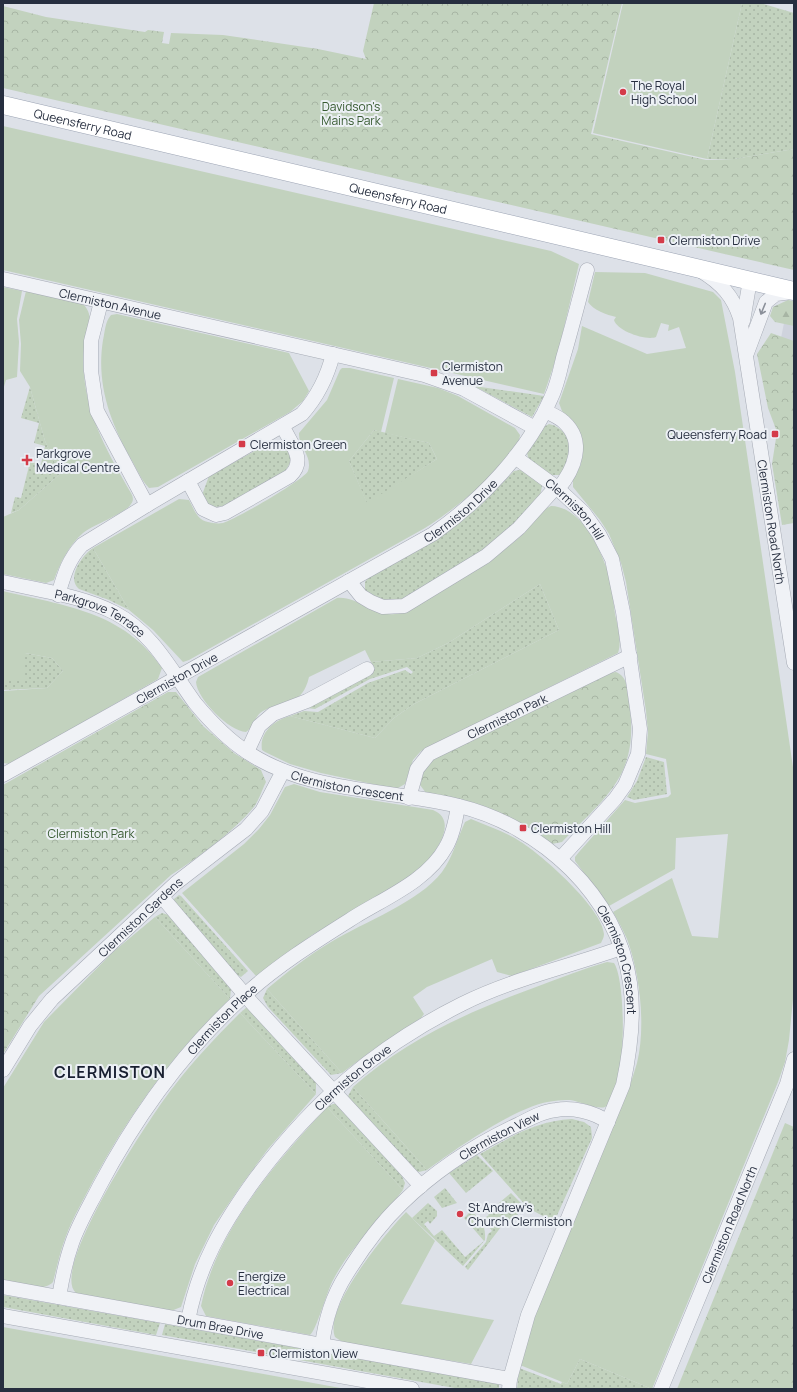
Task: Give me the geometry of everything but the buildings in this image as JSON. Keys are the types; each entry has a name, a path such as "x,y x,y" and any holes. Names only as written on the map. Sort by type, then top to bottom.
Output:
{"main road":[{"name":"Queensferry Road","path":"3,106 794,291"}],"street":[{"name":"Clermiston Road North","path":"692,267 711,277 727,292 737,307 742,328 794,663"},
{"name":"Clermiston Drive","path":"3,775 177,676 433,534 460,516 497,480 515,457 545,411 555,386 587,270"},
{"name":"Clermiston Avenue","path":"3,279 404,370 444,381 464,389 535,428"},
{"name":"Clermiston Road North","path":"742,328 750,280"},
{"name":"Clermiston Road North","path":"746,357 748,345 766,302 776,294 794,291"},
{"path":"101,302 92,342 91,371 97,411 147,505"},
{"path":"58,594 66,565 73,554 82,545 147,505 283,427 302,414 316,398 327,377 333,354"},
{"path":"349,581 361,596 371,602 383,607 404,606 469,567 492,551 519,528 565,480 574,463 576,454 575,440 570,428 563,421 545,411"},
{"path":"188,481 203,508 216,515 225,513 290,476 297,470 299,463 298,457 283,427"},
{"name":"Clermiston Hill","path":"515,457 557,488 584,513 599,534 612,559 618,582 640,729 638,754 635,764 618,796 560,859"},
{"name":"Parkgrove Terrace","path":"3,582 58,594 104,608 128,621 150,640 177,676"},
{"name":"Clermiston Park","path":"409,798 417,769 429,754 630,656"},
{"path":"247,752 259,726 274,714 307,701 367,669"},
{"name":"Clermiston Crescent","path":"177,676 195,702 216,728 247,752 283,771 327,783 458,806 486,814 520,829 560,859 576,874 604,913 621,948 630,982 631,1023 629,1053 623,1085 528,1315 509,1384"},
{"name":"Clermiston Gardens","path":"3,1070 30,1026 52,999 197,866 246,829 262,811 283,771"},
{"name":"Clermiston Place","path":"58,1297 72,1243 113,1160 141,1116 199,1042 246,994 312,944 424,874 447,846 458,806"},
{"path":"162,897 246,994 421,1186"},
{"name":"Clermiston Grove","path":"188,1321 193,1297 205,1262 238,1202 296,1128 334,1090 372,1059 462,1004 540,974 621,948"},
{"name":"Clermiston Road North","path":"661,1389 787,1084 794,1059"},
{"name":"Clermiston View","path":"322,1346 330,1306 346,1275 379,1228 402,1203 421,1186 466,1152 537,1115 556,1110 580,1110 600,1116 608,1122"},
{"name":"Drum Brae Drive","path":"3,1287 322,1346 509,1384"},
{"path":"3,1316 412,1389"}],"shaded area":[{"path":"787,308 794,309 794,355 779,348"}],"green space":[{"name":"Davidson's Mains Park","path":"374,3 622,3 591,134 706,160 734,159 794,149 794,270 3,88 3,6 46,17 145,32 148,30 164,32 162,43 169,44 171,33 223,35 318,49 366,59 363,51"},
{"path":"623,3 742,3 707,159 593,133"},
{"path":"742,3 760,3 794,13 794,149 734,159 707,159"},
{"path":"3,126 551,251 579,264 558,353 544,394 3,270"},
{"path":"595,272 645,273 713,292 721,300 735,372 794,774 794,989 789,1040 785,1062 652,1389 580,1359 567,1384 520,1365 532,1321 621,1109 631,1083 640,1049 641,1017 635,968 627,939 613,912 672,878 692,936 718,938 728,834 676,838 675,869 609,906 575,861 575,857 579,852 625,800 635,803 668,797 671,794 666,759 646,754 648,732 646,711 626,582 621,563 609,534 600,520 573,487 573,480 581,464 582,443 578,430 562,411 559,403 578,349 582,326 647,354 686,348 679,327 668,331 669,325 661,323 656,337 646,338 632,334 620,328 614,320 616,317 597,310 590,305 588,302"},
{"path":"3,287 22,291 17,319 19,342 17,377 6,380 3,390"},
{"path":"26,291 83,304 87,310 90,322 84,347 83,365 86,391 95,422 101,436 133,498 133,501 128,508 83,533 73,543 59,567 54,580 46,583 3,574 3,517 19,510 60,474 45,441 30,387 20,371 21,344 19,320"},
{"path":"788,300 794,301 794,326 775,322 770,316 773,307"},
{"path":"117,314 289,353 309,391 303,401 290,412 158,487 149,488 139,474 123,445 111,417 103,387 101,356 103,340 111,315"},
{"path":"771,333 794,341 794,523 782,525 772,464 777,432 768,408 757,354"},
{"path":"342,368 350,368 394,378 381,432 374,430 349,461 367,503 437,459 429,443 385,433 398,379 438,388 458,396 515,428 520,435 516,446 508,459 495,472 465,499 436,521 183,662 153,630 129,610 93,548 179,499 189,500 198,517 204,521 223,523 254,508 304,476 308,471 309,461 299,438 299,433 327,400"},
{"path":"474,386 544,396 532,417"},
{"path":"30,387 45,441 60,474 19,510 11,513 15,497 21,498 30,462 41,464 45,446 34,443 39,423 21,418"},
{"path":"549,424 557,427 563,432 569,445 568,461 559,475 549,475 529,461 527,453 542,428"},
{"path":"374,430 429,443 437,459 367,504 349,461"},
{"path":"269,443 288,447 292,459 285,472 225,506 209,506 202,495 209,476"},
{"path":"514,471 526,471 540,482 542,486 540,496 512,526 482,551 404,599 383,599 374,596 365,590 365,582 369,577 442,535 480,506"},
{"path":"551,506 562,508 580,520 599,549 609,574 619,634 620,644 618,653 421,751 413,760 405,784 398,788 391,788 321,773 290,764 262,750 263,738 269,728 279,720 290,716 375,738 394,718 414,704 559,630 540,584 448,643 417,658 371,662 365,650 309,677 306,687 297,698 271,707 260,713 249,730 246,732 231,726 223,720 202,697 196,682 198,677 337,598 352,600 373,610 387,614 401,613 417,606 471,573 501,552 521,536 538,515"},
{"path":"93,548 129,610 109,600 79,589 75,584 75,573 80,561"},
{"path":"540,584 559,630 414,704 394,718 375,738 290,716 304,711 318,712 368,683 405,670 411,674 413,672 407,667 370,679 315,709 307,708 375,669 371,662 417,658 448,643"},
{"path":"3,591 70,607 111,623 129,634 147,649 162,668 158,679 10,764 3,763 3,691 47,688 63,671 52,658 25,653 25,679 3,679"},
{"path":"25,653 52,658 63,671 47,688 3,690 3,679 25,678"},
{"path":"616,672 625,680 629,701 631,726 630,747 625,765 607,796 562,842 552,844 507,816 484,807 426,793 420,785 425,767 431,760 610,673"},
{"name":"Clermiston Park","path":"168,692 176,692 203,726 234,753 261,770 266,782 259,798 254,807 245,817 225,835 171,875 39,996 3,1054 3,785"},
{"path":"646,757 664,762 667,794 634,800 627,797 637,781"},
{"path":"294,784 320,792 433,810 441,816 445,823 444,832 435,851 417,873 312,935 256,976 182,893 244,844 270,815 285,787"},
{"path":"471,819 515,838 543,858 556,870 583,897 594,911 601,923 604,934 601,943 512,976 497,972 492,959 427,987 413,997 424,1014 421,1018 374,1049 342,1073 267,989 282,976 322,947 390,911 420,893 432,883 442,872 449,860 465,822"},
{"path":"179,895 248,971 241,977 235,974 174,904 174,899"},
{"path":"162,913 172,916 231,988 230,999 155,917"},
{"path":"155,917 230,999 190,1040 137,1108 107,1156 72,1222 62,1247 53,1282 42,1287 29,1287 3,1281 3,1088 44,1022 113,952"},
{"path":"607,962 614,963 618,974 623,1014 623,1038 618,1083 612,1099 605,1107 602,1108 570,1100 540,1104 506,1118 471,1139 427,1170 353,1087 395,1054 440,1028 511,996"},
{"path":"267,989 342,1073 331,1075 268,1007 263,998"},
{"path":"247,1007 316,1081 316,1094 240,1013"},
{"path":"240,1013 316,1094 268,1149 214,1225 195,1264 181,1307 171,1311 76,1293 71,1278 77,1254 90,1223 108,1189 147,1124 175,1085 206,1048"},
{"path":"353,1087 427,1170 419,1172 415,1170 350,1099 348,1096"},
{"path":"333,1104 338,1104 401,1174 405,1183 403,1190 327,1107"},
{"path":"327,1107 403,1190 356,1245 339,1269 310,1335 206,1316 201,1306 209,1278 220,1251 234,1225 250,1199 269,1174"},
{"path":"572,1119 584,1122 591,1127 592,1138 554,1222 528,1208 480,1154 535,1126 559,1120"},
{"path":"785,1123 794,1127 794,1389 677,1389"},
{"path":"477,1155 493,1171 466,1193 449,1173"},
{"path":"445,1188 457,1203 442,1208 434,1197"},
{"path":"511,1193 526,1208 501,1227 468,1270 465,1267 486,1242 488,1234 492,1231 483,1219 489,1215 487,1213"},
{"path":"428,1203 437,1211 437,1216 430,1224 428,1221 424,1224 434,1236 442,1230 465,1257 484,1241 464,1218 470,1212 478,1216 480,1219 485,1231 485,1240 463,1266 412,1218"},
{"path":"406,1212 435,1241 401,1304 494,1320 471,1364 344,1343 335,1337 334,1324 338,1308 347,1290 372,1253"},
{"path":"3,1295 160,1323 156,1335 3,1307"},
{"path":"165,1324 499,1384 499,1389 460,1389 162,1335"},
{"path":"3,1327 346,1389 3,1389"},
{"path":"580,1359 652,1389 517,1389 519,1368 561,1384 562,1382 567,1384"}],"place":[{"name":"The Royal High School","path":"623,92"},
{"name":"Clermiston Drive","path":"661,240"},
{"name":"Clermiston Avenue","path":"434,373"},
{"name":"Queensferry Road","path":"775,434"},
{"name":"Clermiston Green","path":"242,444"},
{"name":"Parkgrove Medical Centre","path":"27,460"},
{"name":"Clermiston Hill","path":"523,828"},
{"name":"St Andrew’s Church Clermiston","path":"460,1214"},
{"name":"Energize Electrical","path":"230,1283"},
{"name":"Clermiston View","path":"261,1353"}],"district":[{"name":"CLERMISTON","path":"110,1072"}]}
